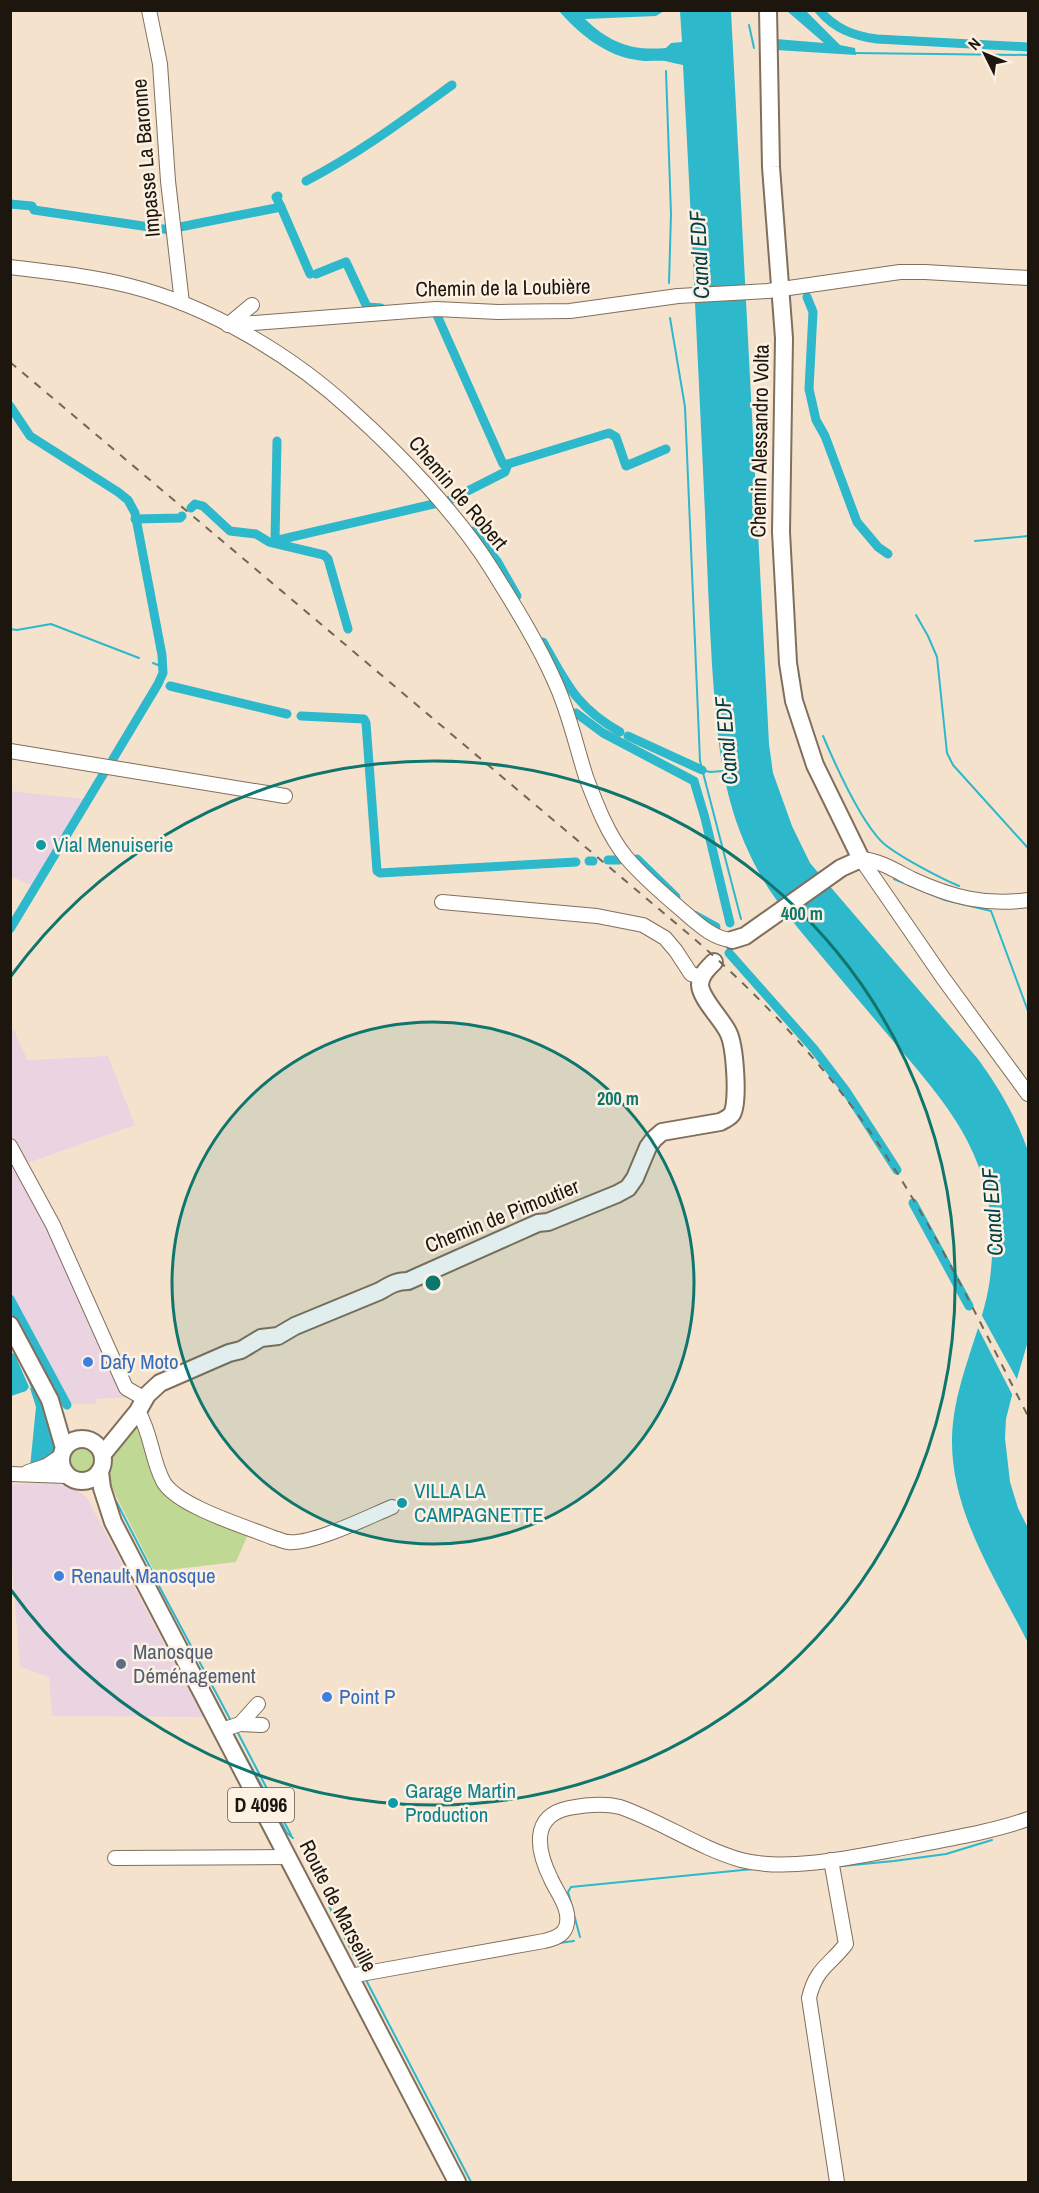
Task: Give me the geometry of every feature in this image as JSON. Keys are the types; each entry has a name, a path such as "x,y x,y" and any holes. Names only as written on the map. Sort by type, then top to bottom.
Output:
{"main road":[{"name":"Chemin Alessandro Volta","path":"768,14 775,290 784,349 781,532 788,663 794,701 814,765 861,859"},
{"path":"701,978 716,959 746,930 841,868 861,859"},
{"name":"Chemin de Pimoutier","path":"103,1454 155,1386 173,1376 242,1350 261,1338 284,1333 295,1326 380,1291 397,1281 408,1281 538,1223 548,1222 617,1194 632,1184 648,1147 657,1135 672,1129 727,1119 733,1110 735,1067 732,1042 727,1030 702,992 701,978"},
{"path":"10,1325 50,1400 63,1452 62,1469 73,1479 90,1480 100,1472 104,1464 100,1447 86,1439 50,1400"},
{"name":"Chemin de Pimoutier","path":"86,1439 137,1410"},
{"path":"63,1452 74,1440 86,1439"},
{"name":"Route de Marseille","path":"100,1472 102,1488 113,1522"},
{"name":"Route de Marseille","path":"73,1479 91,1492 113,1522 457,2182"}],"street":[{"name":"Impasse La Baronne","path":"149,10 157,40 160,64 166,161 182,303"},
{"name":"Chemin de Robert","path":"10,267 111,281 182,303 228,325 287,360 350,409 387,444 458,523 490,566 552,676 591,788 618,844 627,857 660,890 716,936 746,930"},
{"name":"Chemin de la Loubière","path":"228,325 436,309 511,313 570,311 678,296 775,290 900,272 1029,278"},
{"path":"228,325 252,305"},
{"path":"10,751 285,796"},
{"path":"861,859 872,860 930,888 960,898 993,903 1029,900"},
{"path":"861,859 881,891 1029,1094"},
{"path":"881,891 882,875 890,868"},
{"path":"442,902 597,916 637,923 651,928 665,938 691,974 701,978"},
{"path":"10,1146 53,1225 126,1388 147,1427 162,1480 172,1492 194,1506 288,1542 298,1542 322,1535 392,1507"},
{"path":"12,1474 40,1468 63,1452"},
{"path":"12,1474 73,1479"},
{"path":"240,1724 258,1704"},
{"path":"222,1730 240,1724 262,1725"},
{"path":"350,1976 544,1941 560,1935 566,1926 567,1913 548,1872 540,1837 542,1825 547,1818 566,1809 602,1805 620,1807 722,1853 763,1864 831,1860 982,1832 1029,1819"},
{"path":"115,1858 287,1857"},
{"path":"831,1860 846,1939 843,1948 819,1972 809,1998 837,2182"}],"shaded area":[{"name":"Vial Menuiserie","path":"10,791 84,799 32,886 11,876"},
{"path":"14,1030 27,1059 30,1060 108,1056 135,1125 19,1166 130,1398 97,1399 95,1404 69,1404 11,1293 10,1031"},
{"path":"55,1482 82,1493 87,1498 205,1717 52,1716 49,1677 20,1667 11,1553 10,1485"}],"green space":[{"path":"140,1425 160,1484 249,1532 236,1562 176,1569 156,1575 109,1482 114,1450"},
{"path":"82,1445 93,1449 97,1460 93,1471 82,1475 71,1471 67,1460 71,1449"}],"water":[{"name":"Canal EDF","path":"559,11 664,11 656,16 585,19 603,34 622,44 654,49 666,48 671,43 682,42 680,11 731,11 769,744 773,773 792,826 810,863 978,1059 1006,1103 1028,1151 1028,1341 1006,1419 1005,1438 1010,1482 1018,1508 1028,1528 1028,1643 990,1570 967,1519 954,1466 952,1439 956,1405 988,1293 992,1261 992,1230 988,1198 978,1164 962,1130 941,1099 802,933 774,896 757,869 740,832 726,785 718,738 712,665 683,65 665,61 640,61 615,54 584,36"},
{"path":"787,11 806,11 840,45 855,48 856,55 776,50 776,39 824,43"},
{"path":"10,1351 15,1355 29,1387 26,1391 11,1396"},
{"path":"35,1386 51,1419 56,1450 49,1458 30,1467 36,1407 30,1388"}],"pier":[{"path":"980,1312 1019,1383 1014,1398 976,1324"}],"waterway":[{"path":"819,10 838,27 869,38 1028,47"},
{"path":"749,25 754,48"},
{"path":"853,53 1028,55"},
{"path":"666,71 671,214 669,283"},
{"path":"306,181 363,148 452,85"},
{"path":"175,228 281,207 276,197 278,196"},
{"path":"10,204 32,206 34,210 170,230"},
{"path":"281,207 310,274"},
{"path":"316,274 346,262 367,307 381,308"},
{"path":"807,297 813,312 809,389 816,420 825,436 857,522 878,547 888,554"},
{"path":"436,313 503,464 508,464"},
{"path":"670,318 685,407 700,761 741,919"},
{"path":"10,406 30,436 118,492 128,500 135,513 162,655 163,673 113,759"},
{"path":"448,501 505,472 508,464 609,433 616,437 626,466 666,449"},
{"path":"275,541 277,441"},
{"path":"274,541 438,503"},
{"path":"191,508 195,504 203,506 230,531 256,534 269,542 324,555 328,559 348,629"},
{"path":"135,519 180,518 182,516"},
{"path":"473,531 497,561 517,596"},
{"path":"975,541 1028,536"},
{"path":"916,615 937,657 947,753 953,765 1028,848"},
{"path":"10,629 17,630 51,624 139,658"},
{"path":"543,642 566,682 583,704 605,723 620,732"},
{"path":"153,663 163,667"},
{"path":"170,686 287,714"},
{"path":"576,713 603,733 694,781 730,923"},
{"path":"301,716 364,719 377,871 380,873 576,862"},
{"path":"628,736 702,770"},
{"path":"823,736 857,807 882,842 908,860 959,886"},
{"path":"702,770 723,771"},
{"path":"10,929 104,773"},
{"path":"637,859 676,897"},
{"path":"608,860 619,860"},
{"path":"894,879 945,900 991,911 1028,1011"},
{"path":"694,915 716,927"},
{"path":"729,953 814,1049 846,1091 897,1170"},
{"path":"1016,1066 1028,1083"},
{"path":"913,1203 969,1306"},
{"path":"10,1299 67,1405"},
{"path":"10,1309 18,1322"},
{"path":"31,1348 37,1348"},
{"path":"23,1367 33,1389"},
{"path":"116,1501 153,1573"},
{"path":"159,1586 230,1719"},
{"path":"157,1588 228,1723"},
{"path":"232,1731 287,1833 293,1838"},
{"path":"238,1733 291,1835"},
{"path":"842,1866 946,1854 992,1840"},
{"path":"580,1937 568,1892 571,1887 753,1869"},
{"path":"326,1900 361,1970"},
{"path":"559,1943 574,1941"},
{"path":"375,1978 366,1980 471,2182"},
{"path":"363,1983 377,2010"}],"railway":[{"path":"10,362 685,931 778,1019 840,1091 883,1151 949,1263 1028,1416"}],"place":[{"name":"Vial Menuiserie","path":"41,845"},
{"name":"Dafy Moto","path":"88,1362"},
{"name":"VILLA LA CAMPAGNETTE","path":"402,1503"},
{"name":"Renault Manosque","path":"59,1576"},
{"name":"Manosque Déménagement","path":"121,1664"},
{"name":"Point P","path":"327,1697"},
{"name":"Garage Martin Production","path":"393,1803"}]}
